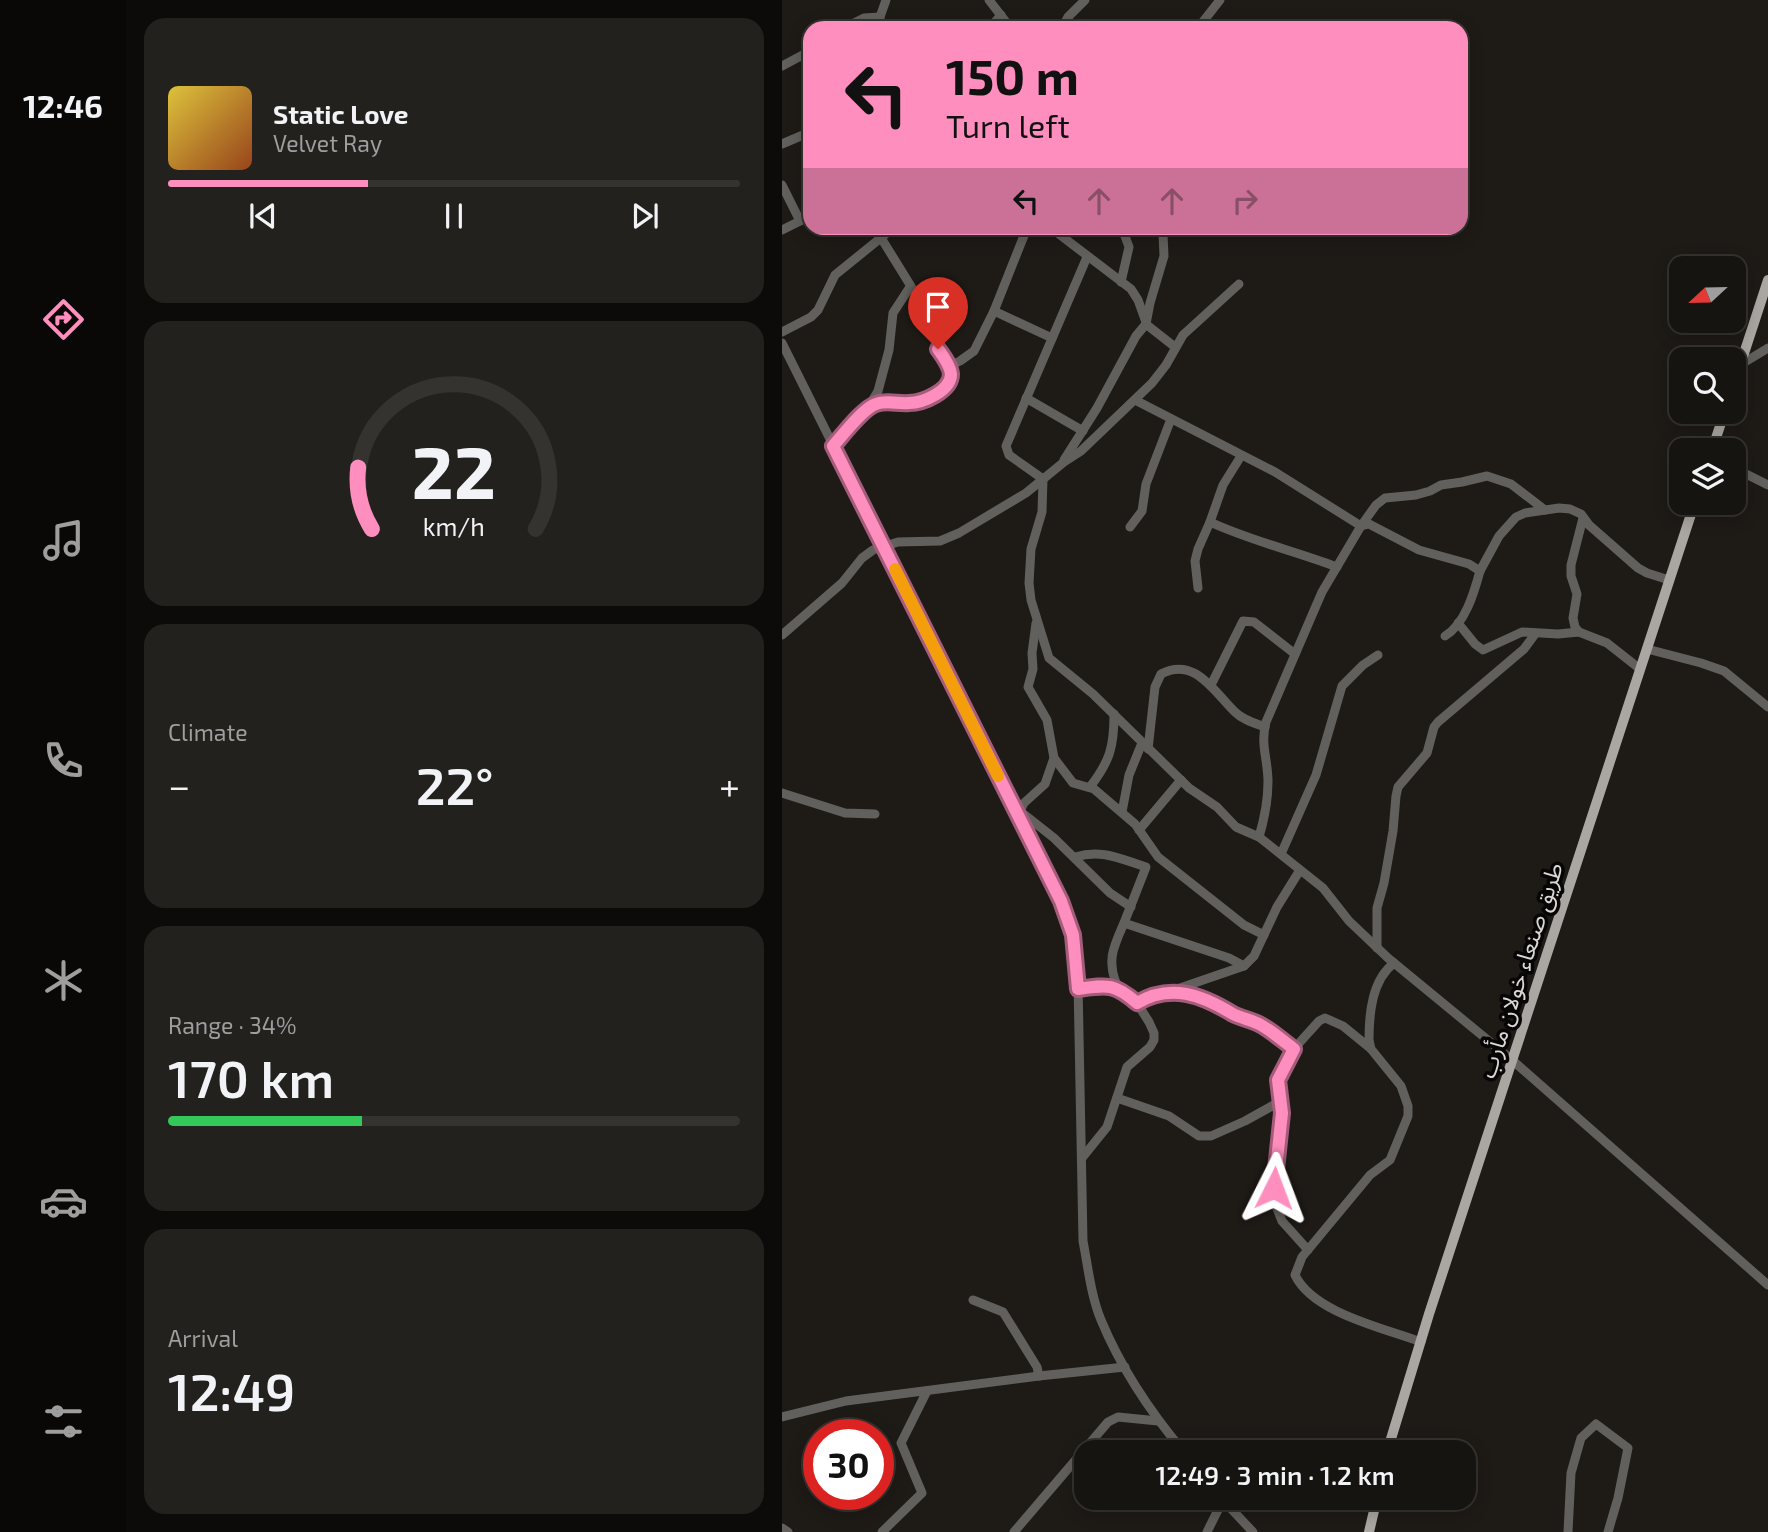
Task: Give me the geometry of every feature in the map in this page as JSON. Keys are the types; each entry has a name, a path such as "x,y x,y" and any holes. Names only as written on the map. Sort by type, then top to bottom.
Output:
{"main road":[{"path":"1746,347 1768,280"},
{"name":"طريق صنعاء خولان مأرب","path":"1391,1440 1691,515"},
{"path":"1369,1532 1374,1510"}],"street":[{"path":"879,21 886,0"},
{"path":"988,0 1007,21"},
{"path":"1066,21 1085,0"},
{"path":"1204,21 1220,0"},
{"path":"996,21 1001,15"},
{"path":"858,21 879,17"},
{"path":"782,66 803,55"},
{"path":"782,144 803,135"},
{"path":"782,185 800,221"},
{"path":"782,230 803,220"},
{"path":"782,332 811,317 818,310 836,275 884,235"},
{"path":"949,366 974,351 994,311 1024,235"},
{"path":"1060,235 1131,289 1147,324 1175,347"},
{"path":"1121,282 1129,247 1125,235"},
{"path":"1064,462 1136,336 1147,324 1150,303 1164,256 1163,235"},
{"path":"868,407 884,402 921,402 942,389 951,374 938,349 932,323 882,237"},
{"path":"1043,479 1007,452 1006,446 1087,257"},
{"path":"782,635 842,583 862,558 883,546 949,538 1006,507 1089,445 1166,365 1183,335 1239,284"},
{"path":"833,446 868,407 878,391 889,350 893,313 910,287"},
{"path":"994,311 1052,338"},
{"path":"782,344 1016,808 1073,935 1078,989 1083,1241 1100,1318 1158,1421 1174,1440"},
{"path":"1746,361 1768,348"},
{"path":"1026,398 1083,431"},
{"path":"1135,400 1275,472 1361,526 1369,524 1419,550 1469,564 1480,571"},
{"path":"1130,527 1142,511 1146,484 1171,419"},
{"path":"1198,588 1195,561 1198,549 1224,485 1241,456"},
{"path":"1746,474 1768,485"},
{"path":"1259,837 1268,783 1263,751 1265,727 1322,592 1376,505 1385,498 1416,495 1441,485 1487,476 1511,484 1545,510"},
{"path":"1043,479 1042,512 1029,566 1031,600 1052,663 1114,714 1181,780 1217,807 1236,827 1259,837 1323,888 1349,922 1377,948 1512,1060 1768,1285"},
{"path":"1445,636 1458,623 1475,589 1480,571 1499,536 1516,517 1525,513 1570,509 1638,568 1669,580"},
{"path":"1579,632 1573,618 1577,594 1571,576 1571,565 1583,518"},
{"path":"1210,522 1255,541 1291,550 1337,567"},
{"path":"1036,621 1033,669 1028,687 1047,720 1054,758 1073,783 1090,788 1122,812 1158,857 1244,925 1264,936"},
{"path":"1211,685 1243,621 1254,622 1295,654"},
{"path":"1458,623 1475,644 1484,650 1522,632 1579,632 1607,643 1640,670"},
{"path":"1377,948 1376,908 1386,870 1399,787 1427,753 1438,722 1524,649 1535,634"},
{"path":"1647,649 1724,671 1768,707"},
{"path":"1281,854 1316,775 1342,686 1356,671 1378,655"},
{"path":"1122,812 1129,775 1145,746 1155,687 1162,674 1179,668 1195,672 1211,685 1236,713 1265,727"},
{"path":"1090,788 1112,752 1114,714"},
{"path":"1016,808 1045,784 1054,758"},
{"path":"1139,830 1181,780"},
{"path":"782,793 845,813 875,814"},
{"path":"1016,808 1075,857 1110,892 1131,907"},
{"path":"1075,857 1091,852 1101,853 1146,867"},
{"path":"1117,988 1110,962 1146,867 1158,857"},
{"path":"1137,1003 1244,966 1254,956 1277,907 1300,870"},
{"path":"1124,923 1229,958 1244,966"},
{"path":"1371,1049 1369,1031 1377,984 1384,971 1394,963"},
{"path":"1078,989 1106,985 1117,988 1137,1003 1154,1033 1150,1047 1127,1067 1107,1127 1082,1158"},
{"path":"1172,991 1203,997 1235,1015 1258,1023 1294,1049"},
{"path":"1308,1250 1282,1221 1276,1206 1275,1165 1281,1133 1278,1080 1294,1049 1319,1021 1325,1018 1343,1026 1371,1049 1401,1086 1408,1106 1408,1116 1390,1160 1370,1175 1308,1250 1296,1268 1295,1275 1308,1291 1345,1315 1421,1342"},
{"path":"1117,1098 1169,1116 1199,1136 1211,1136 1281,1101"},
{"path":"973,1300 1003,1312 1037,1367 1039,1376"},
{"path":"782,1417 846,1401 1126,1367"},
{"path":"882,1532 922,1493 901,1443 927,1391"},
{"path":"1014,1532 1108,1422 1118,1417 1158,1421"},
{"path":"1568,1532 1571,1473 1581,1438 1596,1424 1628,1448 1608,1532"},
{"path":"1207,1532 1217,1510"},
{"path":"1232,1510 1253,1532"},
{"path":"782,1528 788,1532"}],"slow traffic":[{"path":"895,569 998,776"}],"route":[{"path":"938,349 951,374 942,389 921,402 884,402 868,407 833,446 1061,901 1073,935 1078,989 1106,985 1117,988 1137,1003 1158,994 1186,992 1203,997 1235,1015 1258,1023 1294,1049 1278,1080 1282,1113 1274,1188"}]}
